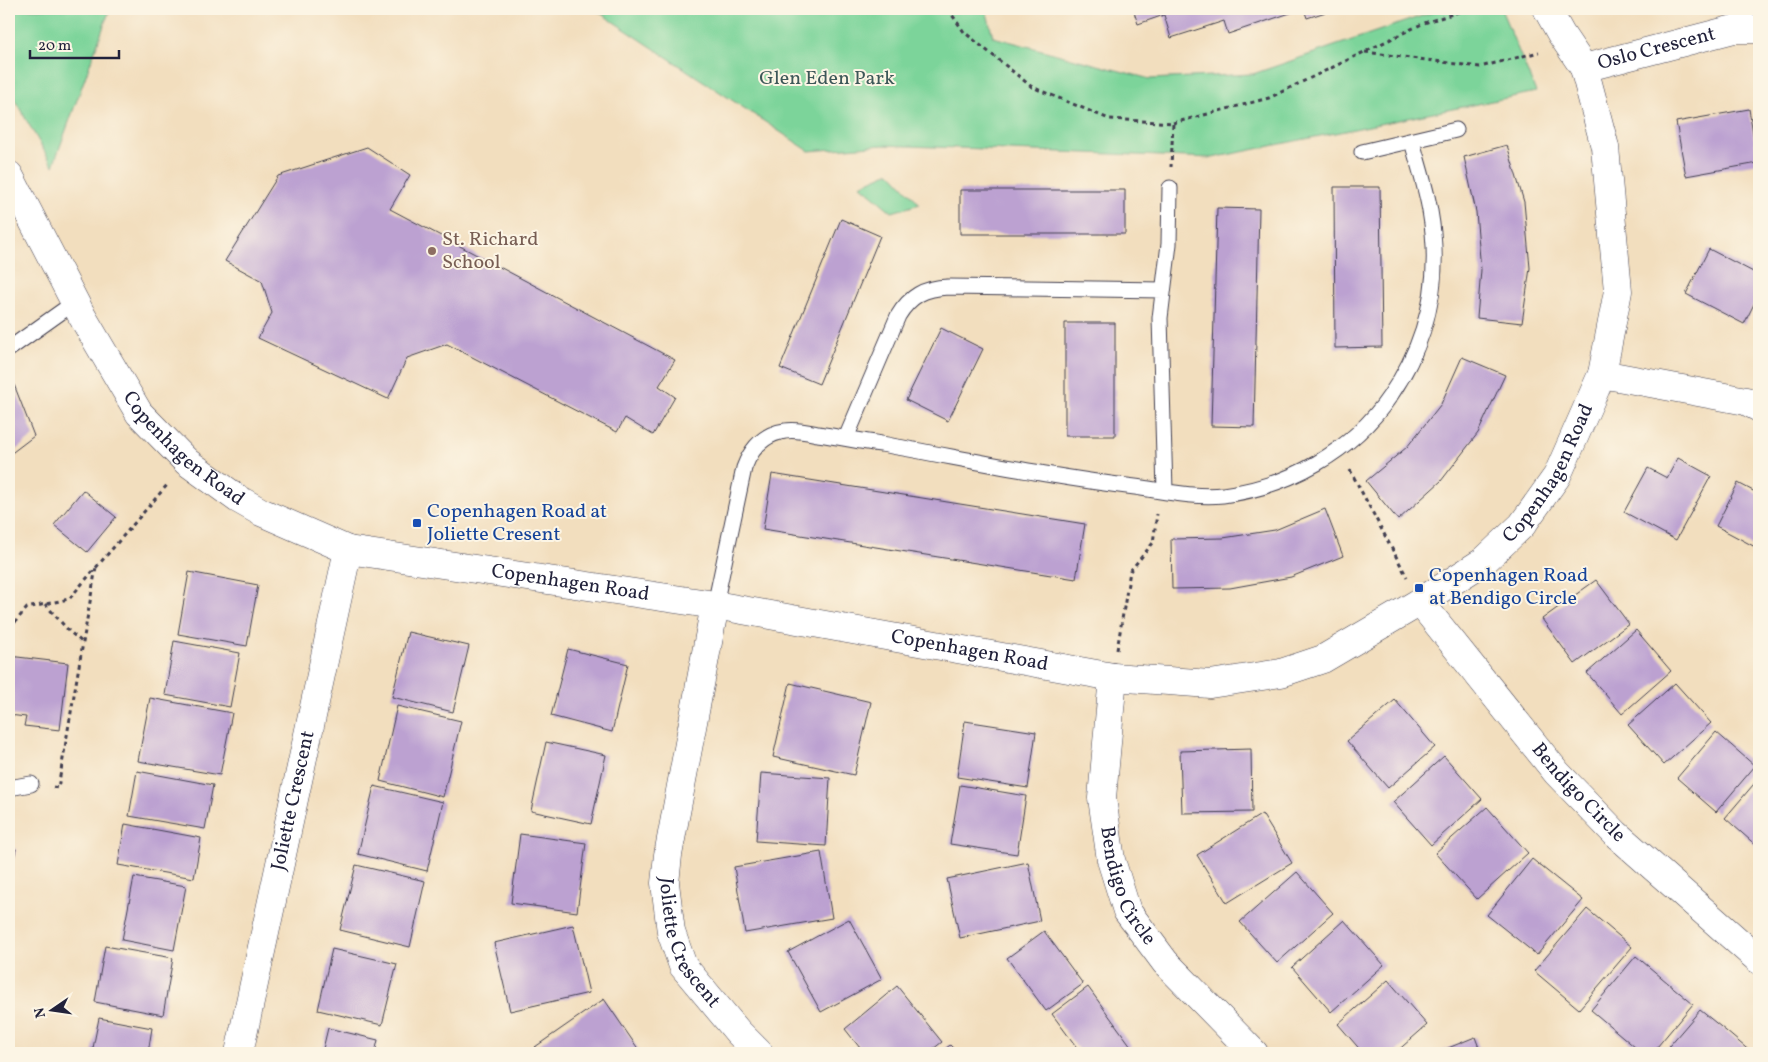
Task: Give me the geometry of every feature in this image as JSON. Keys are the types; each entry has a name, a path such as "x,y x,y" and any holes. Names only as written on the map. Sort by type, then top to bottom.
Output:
{"street":[{"name":"Copenhagen Road","path":"9,175 75,302 140,413 187,462 238,499 261,512 348,550 715,606 1113,677 1210,684 1281,673 1323,659 1420,602 1484,561 1522,525 1557,476 1602,374 1618,291 1605,147 1584,68 1547,9"},
{"name":"Oslo Crescent","path":"1584,68 1734,28 1759,29"},
{"path":"1602,374 1746,401 1759,408"},
{"name":"Joliette Crescent","path":"239,1053 348,550"},
{"name":"Bendigo Circle","path":"1420,602 1557,773 1616,834 1759,960"},
{"name":"Joliette Crescent","path":"715,606 670,846 665,883 671,932 683,966 738,1032 759,1053"},
{"name":"Bendigo Circle","path":"1113,677 1102,798 1111,860 1127,911 1165,962 1254,1053"}],"lane":[{"path":"1362,152 1456,130"},
{"path":"715,606 744,468 750,453 759,442 784,431 796,430 846,438 1109,484 1210,495 1248,490 1274,483 1338,450 1372,420 1403,377 1420,340 1428,314 1433,278 1433,236 1430,212 1412,141"},
{"path":"1162,491 1160,333 1169,244 1170,188"},
{"path":"846,438 898,316 914,295 926,290 948,287 1163,290"},
{"path":"9,349 75,302"},
{"path":"9,788 31,784"}],"path":[{"path":"948,9 964,32 1032,87 1109,119 1173,123 1269,98 1424,23 1468,9"},
{"path":"1365,52 1480,67 1538,52 1562,34"},
{"path":"1170,188 1173,123"},
{"path":"1338,450 1359,485 1420,602"},
{"path":"9,629 27,608 69,599 187,462"},
{"path":"1113,677 1130,571 1153,543 1162,491"},
{"path":"31,784 58,788 96,567"},
{"path":"45,604 83,644"}],"green space":[{"path":"9,9 110,9 53,166 9,90"},
{"name":"Glen Eden Park","path":"594,9 986,9 993,37 1150,79 1253,74 1442,9 1501,9 1536,92 1212,158 883,145 809,151"},
{"path":"890,172 920,204 892,212 860,185"}],"building":[{"path":"1133,9 1302,9 1228,34 1224,21 1171,38 1164,15 1138,24"},
{"path":"1304,9 1335,9 1307,18"},
{"path":"1749,109 1758,163 1686,176 1676,122"},
{"path":"1507,145 1524,202 1530,268 1522,323 1477,318 1481,270 1476,212 1464,157"},
{"path":"367,147 410,175 390,209 675,360 659,386 675,397 653,435 625,418 617,432 447,344 407,358 388,399 258,338 272,313 262,281 225,261 278,176"},
{"path":"1334,187 1380,187 1382,347 1335,348"},
{"path":"960,190 1125,190 1125,234 960,234"},
{"path":"1217,208 1259,209 1254,427 1211,426"},
{"path":"841,219 880,236 819,384 780,368"},
{"path":"1709,249 1759,275 1759,294 1744,324 1686,294"},
{"path":"1065,323 1115,323 1115,436 1065,436"},
{"path":"941,328 983,349 948,421 906,400"},
{"path":"1462,357 1505,375 1478,433 1441,481 1398,520 1366,481 1407,447 1441,404"},
{"path":"13,382 34,436 9,455 9,386"},
{"path":"1678,458 1711,476 1676,540 1624,512 1648,468 1667,478"},
{"path":"772,474 1085,524 1076,579 763,529"},
{"path":"1738,483 1759,494 1759,549 1716,526"},
{"path":"83,490 116,517 87,552 54,525"},
{"path":"1325,509 1343,556 1291,577 1230,588 1172,589 1171,539 1223,538 1275,530"},
{"path":"189,572 258,585 247,646 178,634"},
{"path":"1596,580 1629,624 1575,664 1542,619"},
{"path":"1636,630 1671,671 1622,714 1587,673"},
{"path":"408,632 469,646 453,712 392,697"},
{"path":"174,641 240,653 230,707 165,695"},
{"path":"568,649 628,664 612,732 551,716"},
{"path":"9,656 68,663 60,730 24,726 26,717 9,715"},
{"path":"790,683 871,702 854,775 773,757"},
{"path":"1675,683 1711,723 1664,765 1628,725"},
{"path":"150,698 232,713 220,775 138,761"},
{"path":"1395,700 1435,747 1388,788 1347,741"},
{"path":"397,706 461,721 443,797 380,781"},
{"path":"965,721 1036,732 1028,788 957,777"},
{"path":"1716,732 1755,766 1716,812 1677,778"},
{"path":"546,742 606,755 591,824 531,811"},
{"path":"1251,749 1252,812 1182,813 1180,751"},
{"path":"1444,756 1482,799 1431,845 1393,802"},
{"path":"137,771 213,785 205,829 129,816"},
{"path":"761,773 830,778 826,846 756,841"},
{"path":"1759,778 1759,848 1725,818"},
{"path":"960,785 1026,796 1017,854 950,844"},
{"path":"374,786 443,802 427,871 358,854"},
{"path":"1487,807 1528,853 1477,899 1435,853"},
{"path":"1262,814 1292,863 1227,903 1197,855"},
{"path":"125,824 201,838 194,878 118,865"},
{"path":"520,834 586,843 577,912 511,903"},
{"path":"9,847 16,849 10,876 9,876"},
{"path":"821,852 832,918 745,933 734,867"},
{"path":"1532,859 1583,900 1537,955 1487,915"},
{"path":"1028,862 1040,921 960,938 947,879"},
{"path":"356,865 425,881 410,947 340,930"},
{"path":"1297,872 1333,913 1277,963 1240,922"},
{"path":"134,877 186,886 174,950 122,940"},
{"path":"1587,909 1632,947 1579,1009 1534,971"},
{"path":"849,919 882,979 821,1012 788,952"},
{"path":"1344,920 1384,965 1331,1012 1292,967"},
{"path":"573,925 589,993 510,1011 494,943"},
{"path":"1044,931 1083,984 1046,1011 1007,958"},
{"path":"105,946 173,958 163,1015 95,1002"},
{"path":"332,949 397,964 382,1025 318,1010"},
{"path":"1636,956 1693,1004 1652,1053 1642,1053 1591,1010"},
{"path":"1388,980 1427,1025 1395,1053 1363,1053 1338,1024"},
{"path":"897,986 942,1042 928,1053 864,1053 845,1029"},
{"path":"1088,987 1131,1046 1121,1053 1081,1053 1052,1014"},
{"path":"604,999 641,1053 540,1053 535,1047"},
{"path":"1700,1010 1726,1031 1752,1053 1663,1053"},
{"path":"99,1018 152,1028 148,1053 92,1053"},
{"path":"328,1028 378,1040 375,1053 322,1053"},
{"path":"1475,1037 1481,1053 1436,1053"},
{"path":"950,1045 958,1053 940,1053"}],"place":[{"name":"St. Richard School","path":"432,251"},
{"name":"Copenhagen Road at Joliette Cresent","path":"417,523"},
{"name":"Copenhagen Road at Bendigo Circle","path":"1419,588"}]}
